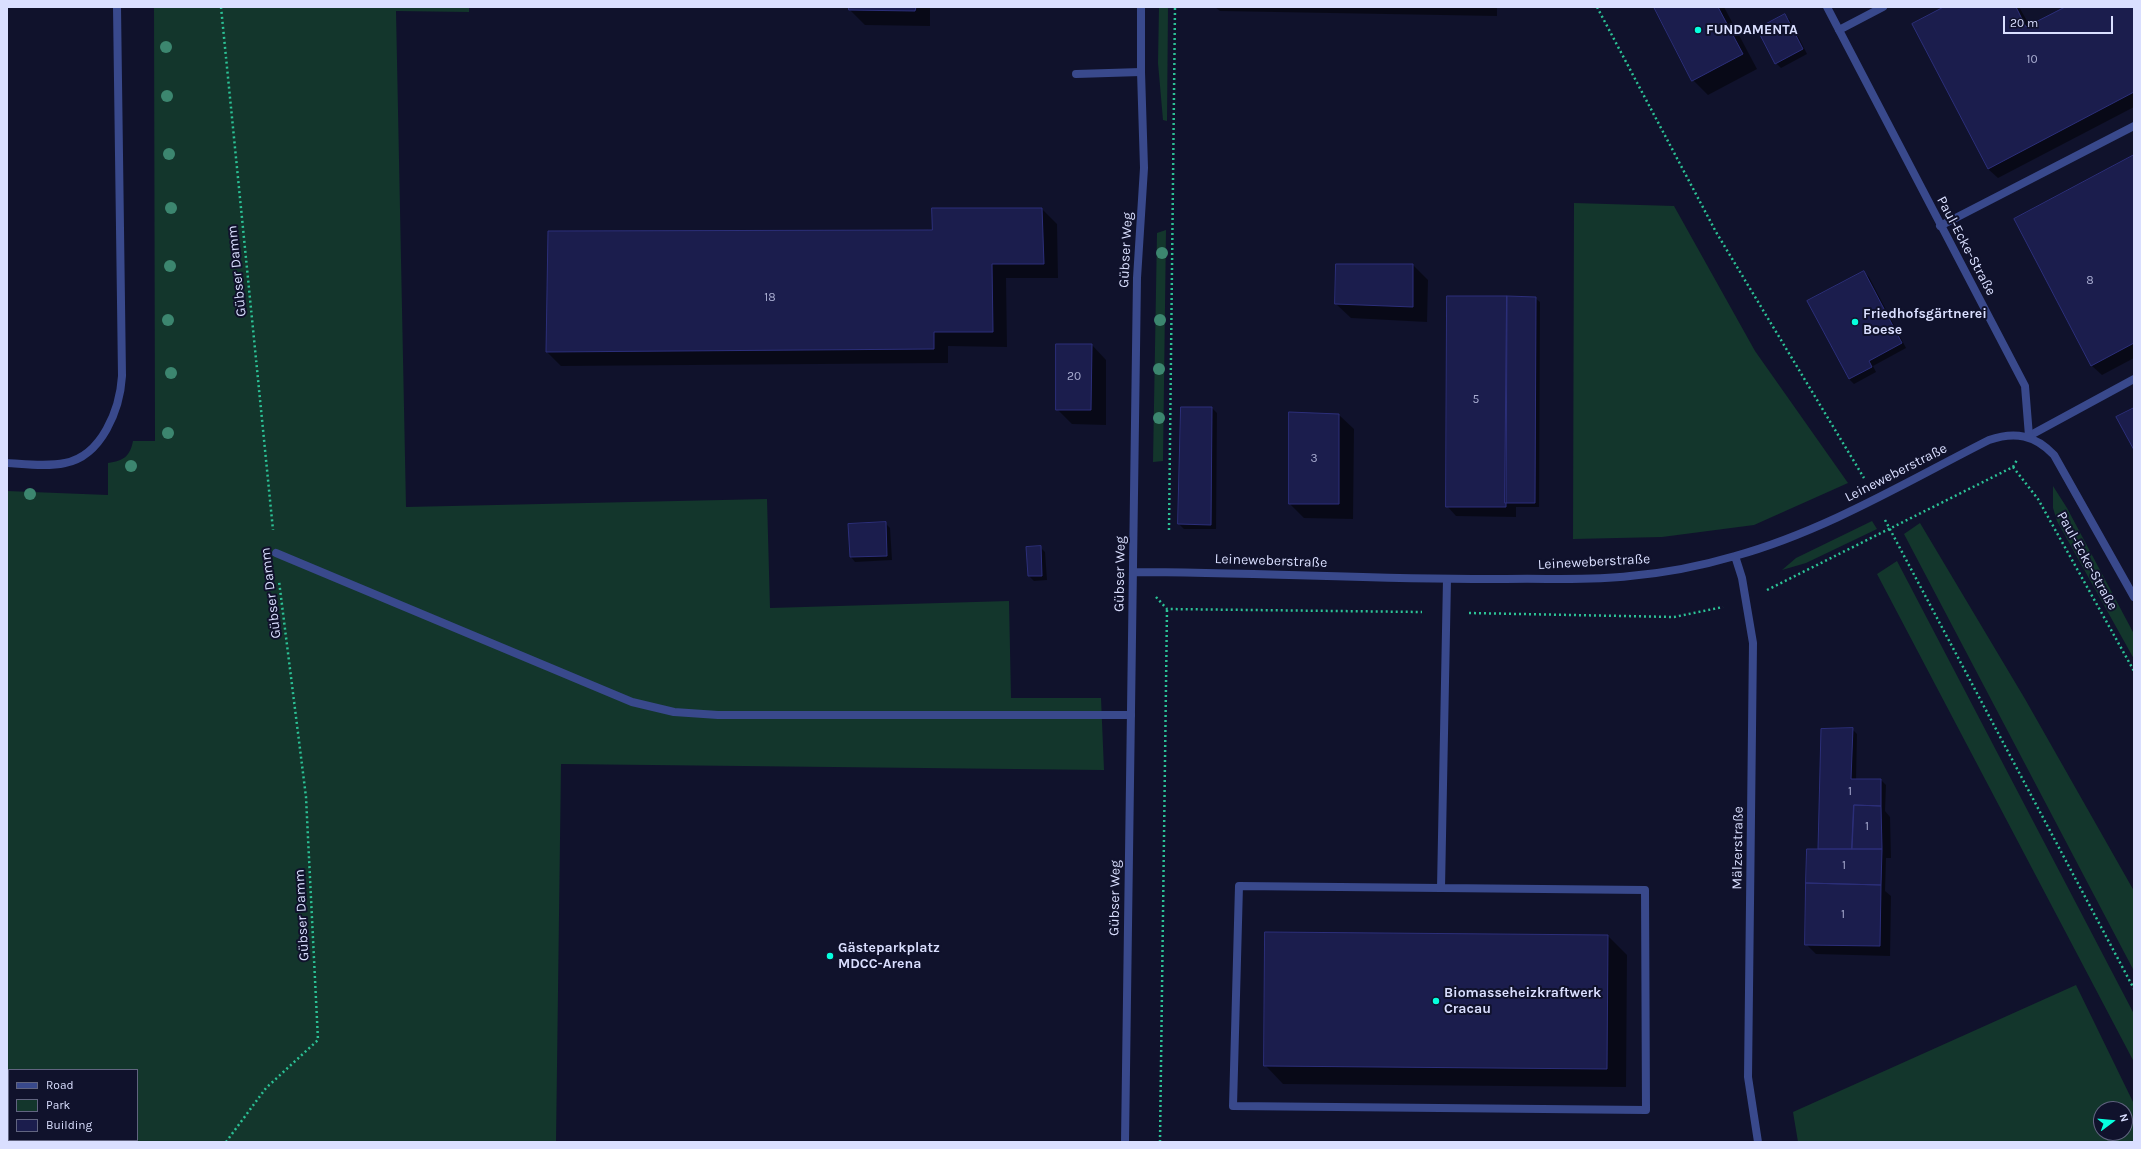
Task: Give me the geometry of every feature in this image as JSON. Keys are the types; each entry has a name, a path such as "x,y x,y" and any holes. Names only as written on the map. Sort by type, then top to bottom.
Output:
{"street":[{"path":"7,463 60,464 74,461 92,448 104,433 119,399 122,376 117,7"},
{"name":"Gübser Weg","path":"1125,1142 1138,241 1144,168 1141,72 1141,7"},
{"name":"Paul-Ecke-Straße","path":"1827,7 1940,226 2025,386 2029,436 2046,447 2056,459 2134,597"},
{"path":"1838,30 1882,7"},
{"path":"1076,74 1141,72"},
{"path":"1940,226 2134,126"},
{"path":"2029,436 2134,379"},
{"name":"Leineweberstraße","path":"1133,572 1447,579 1629,576 1668,571 1735,556 1831,520 1875,500 1989,440 2009,435 2029,436"},
{"path":"276,553 632,702 654,708 718,715 1131,715"},
{"name":"Mälzerstraße","path":"1735,556 1744,585 1753,643 1748,1077 1758,1142"},
{"path":"1441,888 1447,579"},
{"path":"1239,886 1441,888 1645,890 1646,1110 1232,1106 1239,886"}],"path":[{"name":"Gübser Damm","path":"221,7 276,553 306,797 318,1040 266,1088 226,1142"},
{"path":"1169,530 1175,7"},
{"path":"1597,7 1716,232 1847,448 2134,989"},
{"name":"Paul-Ecke-Straße","path":"2013,467 2038,500 2134,671"},
{"path":"1160,1142 1167,609"}],"green space":[{"path":"154,7 469,7 469,12 396,11 406,507 767,499 770,608 1009,601 1011,698 1101,698 1104,770 561,764 556,1142 7,1142 7,491 108,495 108,463 118,461 125,457 130,450 133,441 155,441"},
{"path":"1159,7 1168,7 1167,121 1163,120 1158,63"},
{"path":"1574,203 1674,206 1755,351 1848,483 1754,525 1662,537 1573,539"},
{"path":"1166,230 1163,461 1153,462 1157,233"},
{"path":"2053,486 2067,508 2134,634 2134,659 2057,521 2053,508"},
{"path":"1872,521 1877,529 1806,563 1782,570 1796,558"},
{"path":"1920,523 2025,699 2134,891 2134,971 1904,534"},
{"path":"1897,561 2134,1014 2134,1062 1877,574"},
{"path":"2076,985 2133,1101 2093,1101 2093,1141 2133,1141 2133,1102 2134,1104 2134,1142 1798,1142 1793,1112"}],"building":[{"path":"849,7 916,7 915,11 849,10"},
{"name":"FUNDAMENTA","path":"1654,7 1718,7 1743,54 1692,81"},
{"path":"1944,7 2016,7 2026,27 2065,7 2134,7 2134,92 1988,169 1912,24"},
{"path":"1785,14 1803,49 1775,64 1757,29"},
{"path":"2134,155 2134,343 2091,366 2014,219"},
{"path":"932,208 1042,208 1044,264 992,264 993,332 934,332 934,349 546,352 548,231 932,230"},
{"path":"1336,264 1413,264 1413,307 1335,304"},
{"name":"Friedhofsgärtnerei Boese","path":"1864,271 1902,343 1869,361 1872,367 1849,379 1807,301"},
{"path":"1447,296 1507,296 1506,507 1446,507"},
{"path":"1507,296 1536,297 1535,503 1505,503"},
{"path":"1056,344 1092,344 1091,410 1056,410"},
{"path":"1181,407 1212,407 1211,525 1178,524"},
{"path":"2134,408 2134,450 2116,417"},
{"path":"1289,412 1339,414 1339,504 1289,504"},
{"path":"886,522 887,556 850,557 848,524"},
{"path":"1041,546 1042,576 1028,576 1026,547"},
{"path":"1853,728 1851,779 1881,779 1881,806 1854,805 1852,849 1818,849 1821,729"},
{"path":"1854,805 1881,806 1882,849 1852,849"},
{"path":"1807,849 1882,849 1881,885 1806,883"},
{"path":"1806,883 1881,885 1880,946 1805,945"},
{"name":"Biomasseheizkraftwerk Cracau","path":"1265,932 1608,935 1607,1069 1264,1066"}],"place":[{"name":"FUNDAMENTA","path":"1698,30"},
{"name":"Friedhofsgärtnerei Boese","path":"1855,322"},
{"name":"Gästeparkplatz MDCC-Arena","path":"830,956"},
{"name":"Biomasseheizkraftwerk Cracau","path":"1436,1001"}]}
